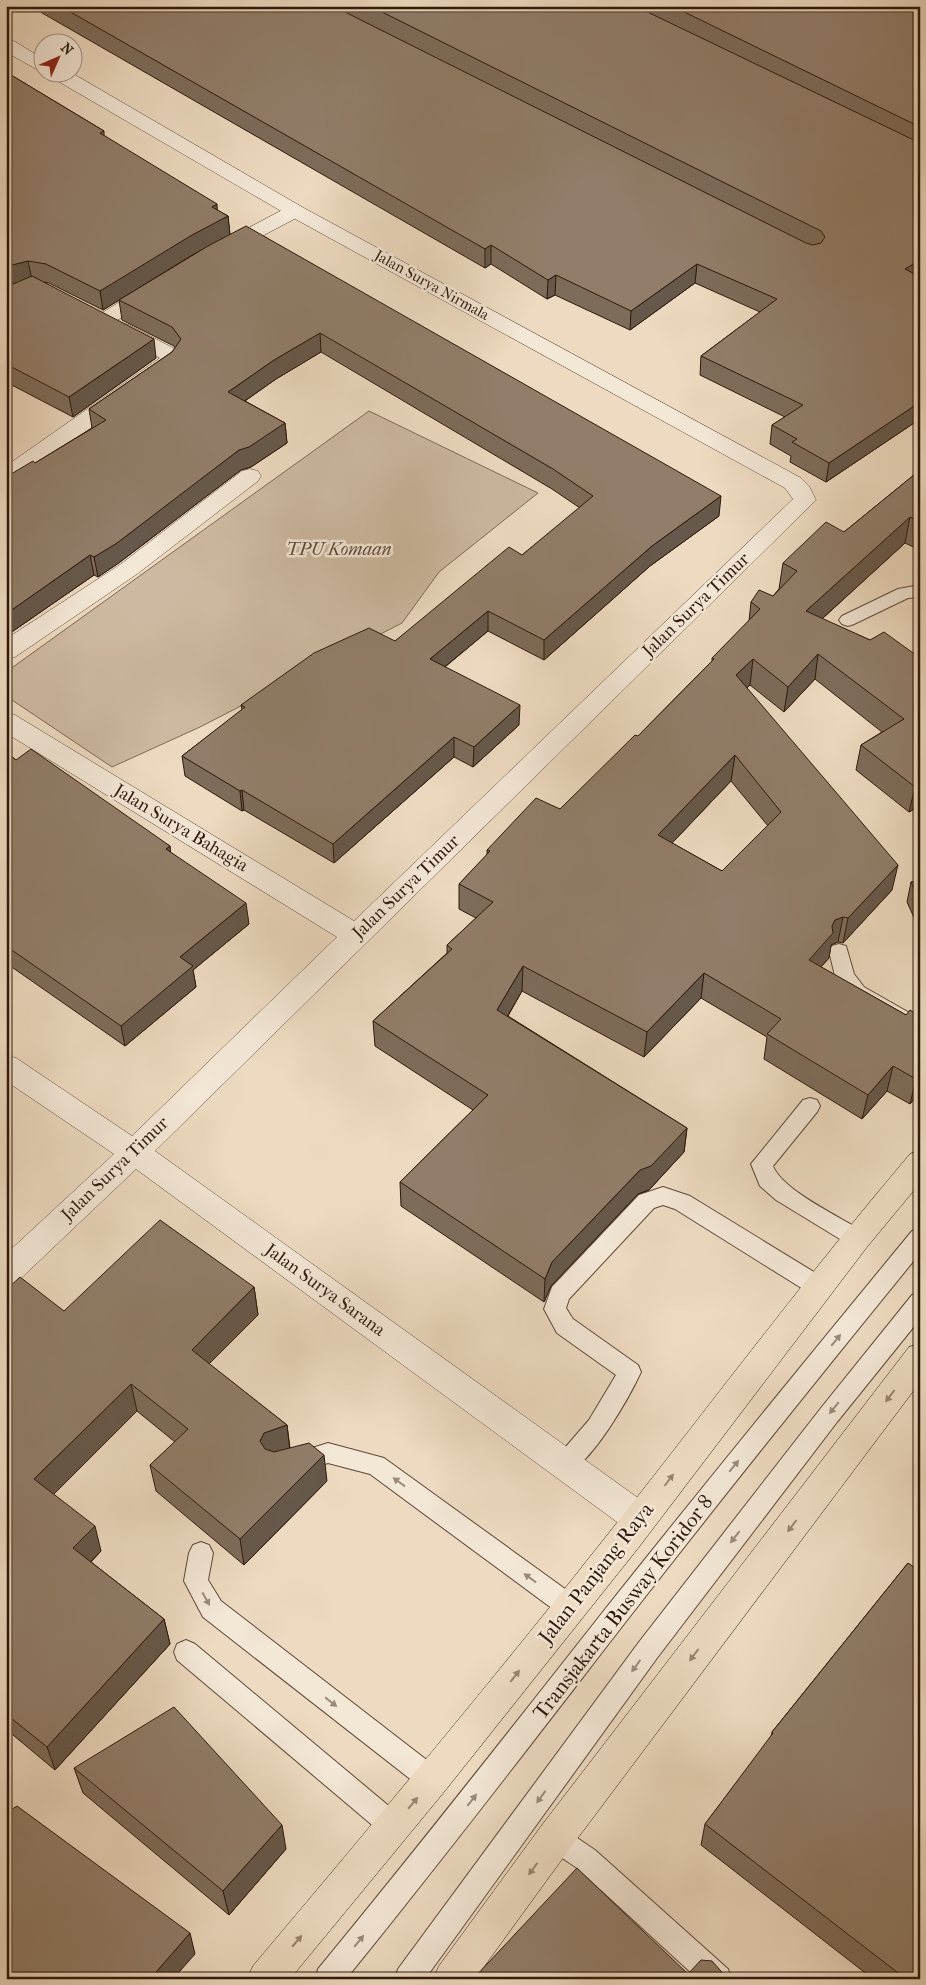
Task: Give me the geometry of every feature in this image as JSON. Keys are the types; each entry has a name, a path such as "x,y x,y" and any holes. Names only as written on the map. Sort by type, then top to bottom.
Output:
{"main road":[{"name":"Jalan Panjang Raya","path":"266,1979 432,1780 640,1519 856,1238 920,1162"},
{"path":"452,1979 555,1838 920,1357"}],"street":[{"path":"6,44 32,59"},
{"name":"Jalan Surya Nirmala","path":"73,82 295,211 794,483 801,491 804,500"},
{"path":"202,260 295,211"},
{"path":"6,477 165,365 171,358 166,352 95,315 169,280"},
{"path":"6,652 130,569 250,476"},
{"name":"Jalan Surya Timur","path":"6,1273 133,1154 356,934 804,500"},
{"name":"Jalan Surya Bahagia","path":"6,721 356,934"},
{"name":"Jalan Surya Sarana","path":"6,1066 133,1154 170,1177 640,1519"}],"lane":[{"path":"848,620 904,593 920,591"},
{"path":"839,951 845,976 858,992 920,1029"},
{"path":"810,1106 762,1164 768,1180 784,1194 856,1238"},
{"path":"565,1464 597,1427 630,1372 565,1326 555,1309 560,1294 647,1201 663,1196 682,1202 819,1288"},
{"name":"Transjakarta Busway Koridor 8","path":"328,1979 432,1852 616,1614 775,1414 920,1238"},
{"path":"408,1979 648,1650 829,1415 920,1302"},
{"path":"277,1467 328,1453 376,1465 570,1607"},
{"path":"201,1553 196,1581 212,1609 432,1780"},
{"path":"186,1652 393,1826"},
{"path":"555,1838 586,1859 718,1979"}],"green space":[{"name":"TPU Komaan","path":"369,411 538,493 439,572 402,623 200,727 112,767 6,696 6,672"}],"building":[{"path":"60,6 333,6 806,243 813,245 821,243 825,237 821,231 370,6 635,6 920,143 920,260 905,269 920,277 920,402 829,463 792,442 797,439 772,425 803,405 701,356 777,299 697,264 631,311 556,275 548,280 491,245 485,249"},
{"path":"672,6 920,6 920,127"},
{"path":"6,72 104,131 100,133 217,204 212,207 228,216 192,235 100,291 46,264 28,261 6,268"},
{"path":"246,226 721,496 652,546 544,640 488,611 430,659 520,705 474,747 454,737 333,844 182,756 245,707 241,705 314,653 369,628 395,641 509,547 522,555 593,496 553,469 320,333 274,360 228,392 285,423 249,447 239,450 117,543 94,557 90,555 6,614 6,477 33,461 35,463 106,420 89,409 172,352 181,339 172,327 119,300 208,246"},
{"path":"32,276 154,339 69,397 6,364 6,287"},
{"path":"920,470 920,522 910,517 806,611 870,640 884,632 920,658 920,784 915,787 861,745 904,719 818,654 788,687 753,659 736,675 898,865 848,918 843,917 835,920 832,926 833,933 809,960 906,1015 910,1010 920,1016 920,1075 916,1079 893,1066 868,1095 767,1034 781,1019 704,973 647,1032 523,966 497,1010 687,1128 651,1166 640,1170 552,1262 545,1279 400,1182 488,1095 373,1021 452,949 447,945 493,902 459,884 490,851 487,850 536,798 560,809 635,735 638,736 760,609 751,602 759,590 773,596 797,571 783,563 826,522 844,532","holes":["735,755 781,812 722,871 658,835"]},
{"path":"31,749 170,846 166,849 246,903 180,957 193,966 121,1026 6,946 6,752 16,760"},
{"path":"920,881 920,902 911,882"},
{"path":"160,1220 254,1287 192,1350 287,1425 264,1433 260,1441 265,1449 274,1452 309,1443 324,1455 240,1539 150,1465 188,1429 131,1384 34,1479 95,1526 73,1548 164,1619 47,1747 6,1714 6,1290 20,1277 64,1311"},
{"path":"908,1563 920,1571 920,1979 906,1979 705,1824 772,1732"},
{"path":"174,1707 282,1825 223,1891 74,1768"},
{"path":"17,1806 190,1933 150,1979 6,1979 6,1813"},
{"path":"577,1868 688,1974 701,1960 712,1961 728,1979 473,1979"}]}
